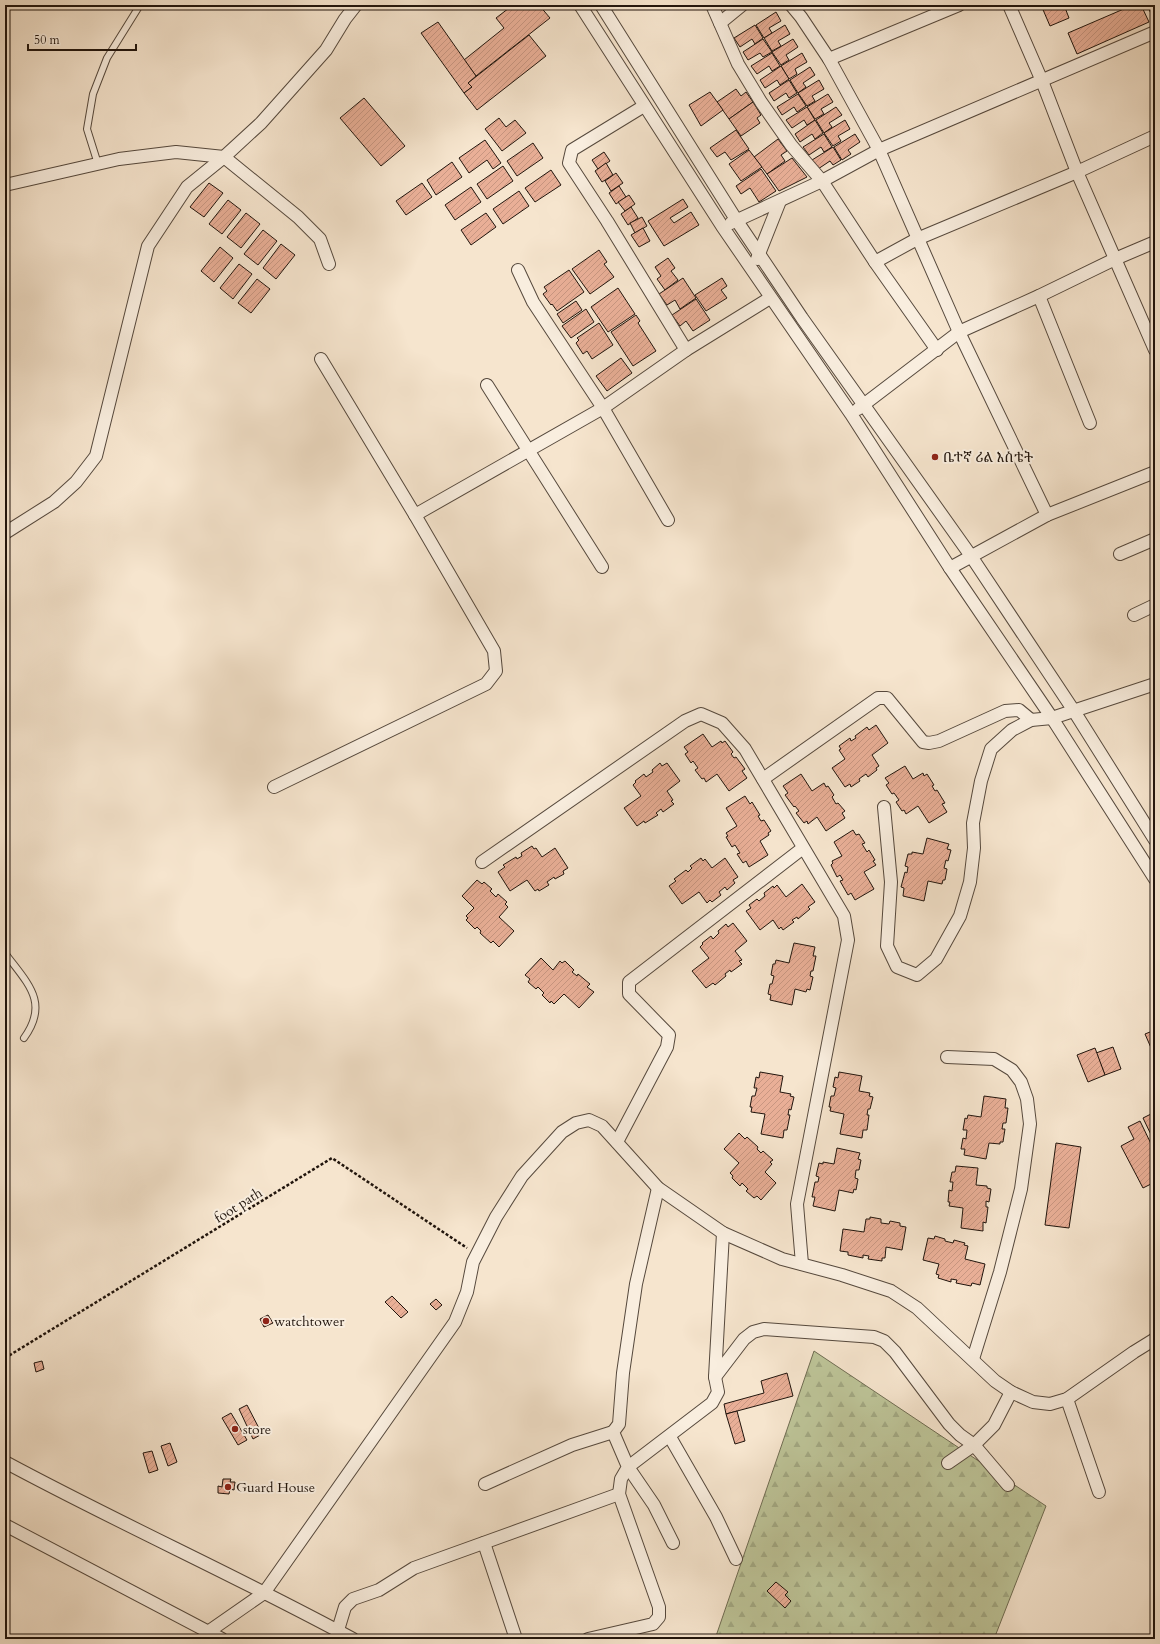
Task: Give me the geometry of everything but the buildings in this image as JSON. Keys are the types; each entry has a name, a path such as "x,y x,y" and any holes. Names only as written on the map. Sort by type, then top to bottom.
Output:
{"street":[{"path":"5,533 54,502 76,482 96,456 148,246 187,187 224,157 261,123 292,86 309,70 326,50 356,5"},
{"path":"580,5 722,226 851,414 950,568 1052,718 1155,879"},
{"path":"601,5 737,221 864,405 971,556 1074,711 1155,840"},
{"path":"712,5 738,64 761,102 791,145 822,181 875,262 936,350"},
{"path":"720,24 742,5"},
{"path":"791,5 801,17 829,59 879,150 959,332 1047,516"},
{"path":"829,59 959,5"},
{"path":"1009,5 1042,81 1077,172 1155,350"},
{"path":"722,226 737,221 822,181 879,150 1155,32"},
{"path":"644,106 572,150 569,163 607,221 686,350"},
{"path":"875,262 918,239 1077,172 1155,136"},
{"path":"5,186 98,164 176,152 224,157 298,217 320,239 329,264"},
{"path":"751,270 780,201"},
{"path":"851,414 959,332 1039,296 1115,259 1155,242"},
{"path":"518,270 533,302 602,408 668,520"},
{"path":"1039,296 1090,422"},
{"path":"415,515 602,408 686,350 770,298"},
{"path":"274,787 486,684 496,671 494,651 415,515 321,359"},
{"path":"487,385 602,567"},
{"path":"950,568 1047,516 1155,472"},
{"path":"1120,554 1155,539"},
{"path":"1134,615 1155,605"},
{"path":"884,807 891,882 887,946 897,967 917,975 936,959 960,916 970,882 974,848 973,823 981,781 991,749 1012,730 1031,720 1052,718 1155,684"},
{"path":"763,779 878,698 887,698 923,742 930,743 939,741 1005,711 1019,710 1031,720"},
{"path":"482,862 685,721 701,714 722,723 745,749 844,916 848,940 797,1204 802,1264"},
{"path":"617,1142 667,1046 669,1035 629,994 629,982 804,848"},
{"path":"947,1057 994,1059 1012,1070 1021,1082 1027,1099 1030,1124 1021,1189 1000,1272 973,1359"},
{"path":"206,1636 264,1593 455,1322 467,1292 473,1262 496,1217 522,1176 562,1132 576,1123 588,1120 602,1126 658,1188 723,1233 782,1259 842,1275 891,1291 917,1308 995,1381 1011,1392 1033,1402 1050,1404 1066,1399 1155,1339"},
{"path":"485,1484 572,1445 596,1436 613,1432 619,1424 623,1373 636,1284 658,1188"},
{"path":"588,1639 653,1624 659,1617 659,1607 619,1494 621,1480 628,1467 712,1403 718,1392 716,1377 723,1233"},
{"path":"716,1377 744,1339 753,1332 764,1328 874,1337 884,1341 895,1352 949,1424 960,1435 974,1445 1008,1485"},
{"path":"948,1463 974,1445 994,1425 1011,1392"},
{"path":"1066,1399 1099,1492"},
{"path":"613,1432 628,1467 654,1505 673,1543"},
{"path":"670,1436 716,1516 736,1559"},
{"path":"5,1462 63,1493 338,1630 353,1639"},
{"path":"338,1630 345,1607 353,1599 379,1590 414,1568 619,1494"},
{"path":"5,1525 206,1636 222,1639"},
{"path":"484,1543 516,1639"}],"lane":[{"path":"98,164 86,129 94,94 107,58 140,5"},
{"path":"5,953 33,994 37,1005 31,1028 24,1038"}],"path":[{"name":"foot path","path":"5,1358 332,1158 477,1254"}],"green space":[{"path":"814,1351 1046,1506 994,1639 715,1639"}],"place":[{"name":"ቤተኛ ሪል እስቴት","path":"935,457"},
{"name":"watchtower","path":"266,1321"},
{"name":"store","path":"235,1429"},
{"name":"Guard House","path":"228,1487"}]}
